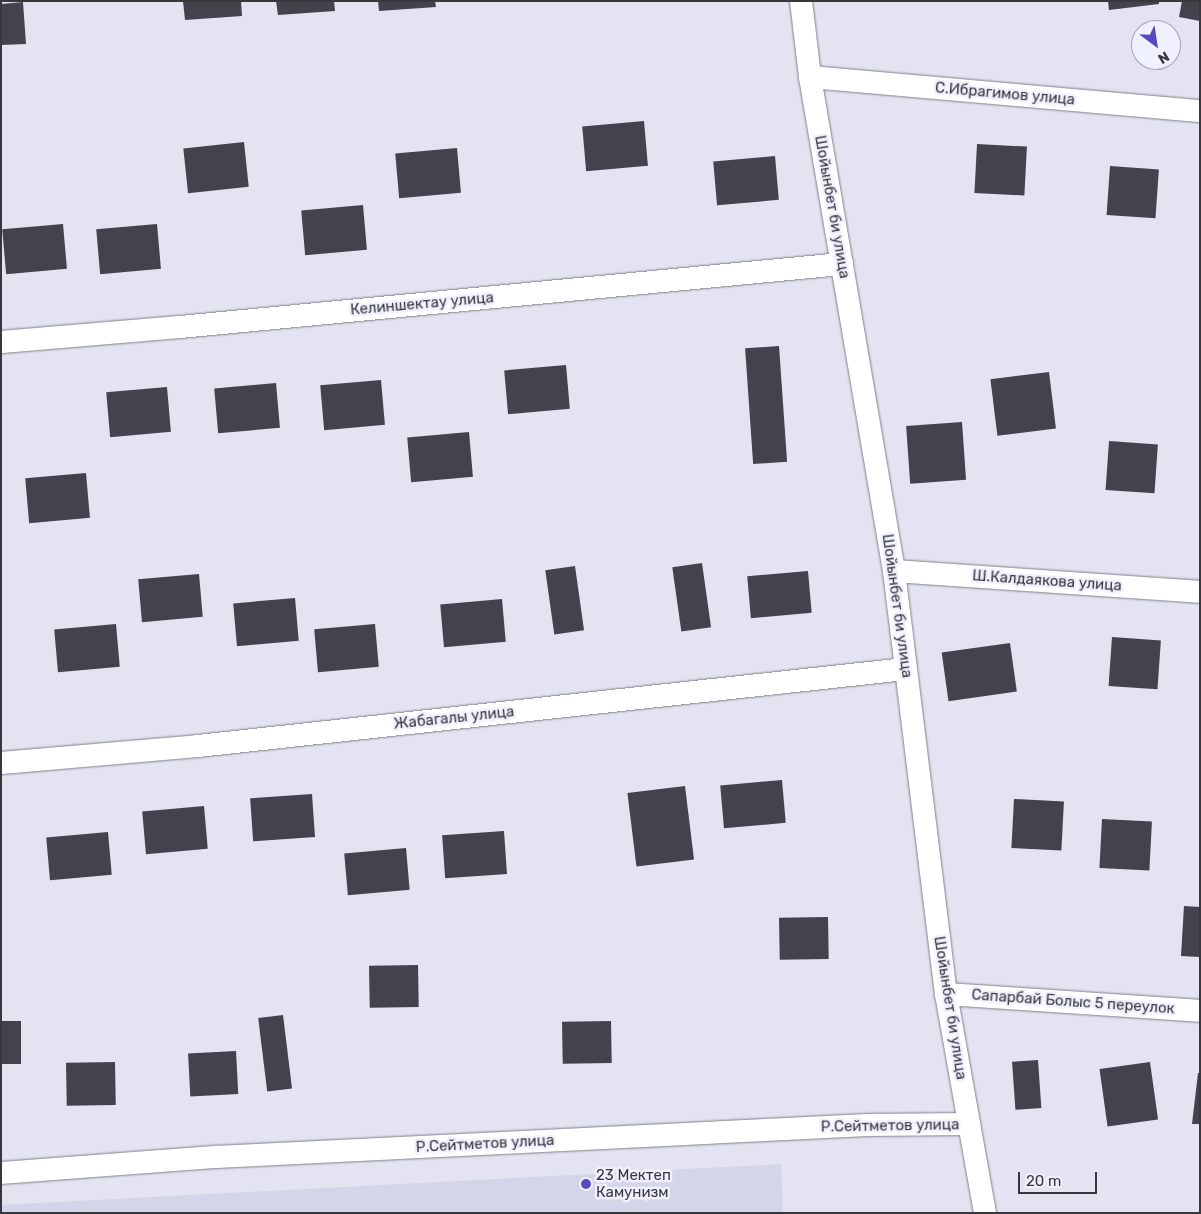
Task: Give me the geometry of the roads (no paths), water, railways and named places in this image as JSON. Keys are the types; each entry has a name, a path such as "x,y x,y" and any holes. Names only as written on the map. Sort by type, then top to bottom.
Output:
{"street":[{"name":"Шойынбет би улица","path":"801,1 810,77 894,571 946,994 985,1213"},
{"name":"С.Ибрагимов улица","path":"810,77 1200,111"},
{"name":"Келиншектау улица","path":"1,342 190,326 842,264"},
{"name":"Ш.Калдаякова улица","path":"894,571 1200,592"},
{"name":"Жабагалы улица","path":"1,763 198,746 906,669"},
{"name":"Сапарбай Болыс 5 переулок","path":"946,994 1200,1011"},
{"name":"Р.Сейтметов улица","path":"1,1173 256,1155 867,1125 969,1124"}],"place":[{"name":"23 Мектеп Камунизм","path":"586,1184"}]}
